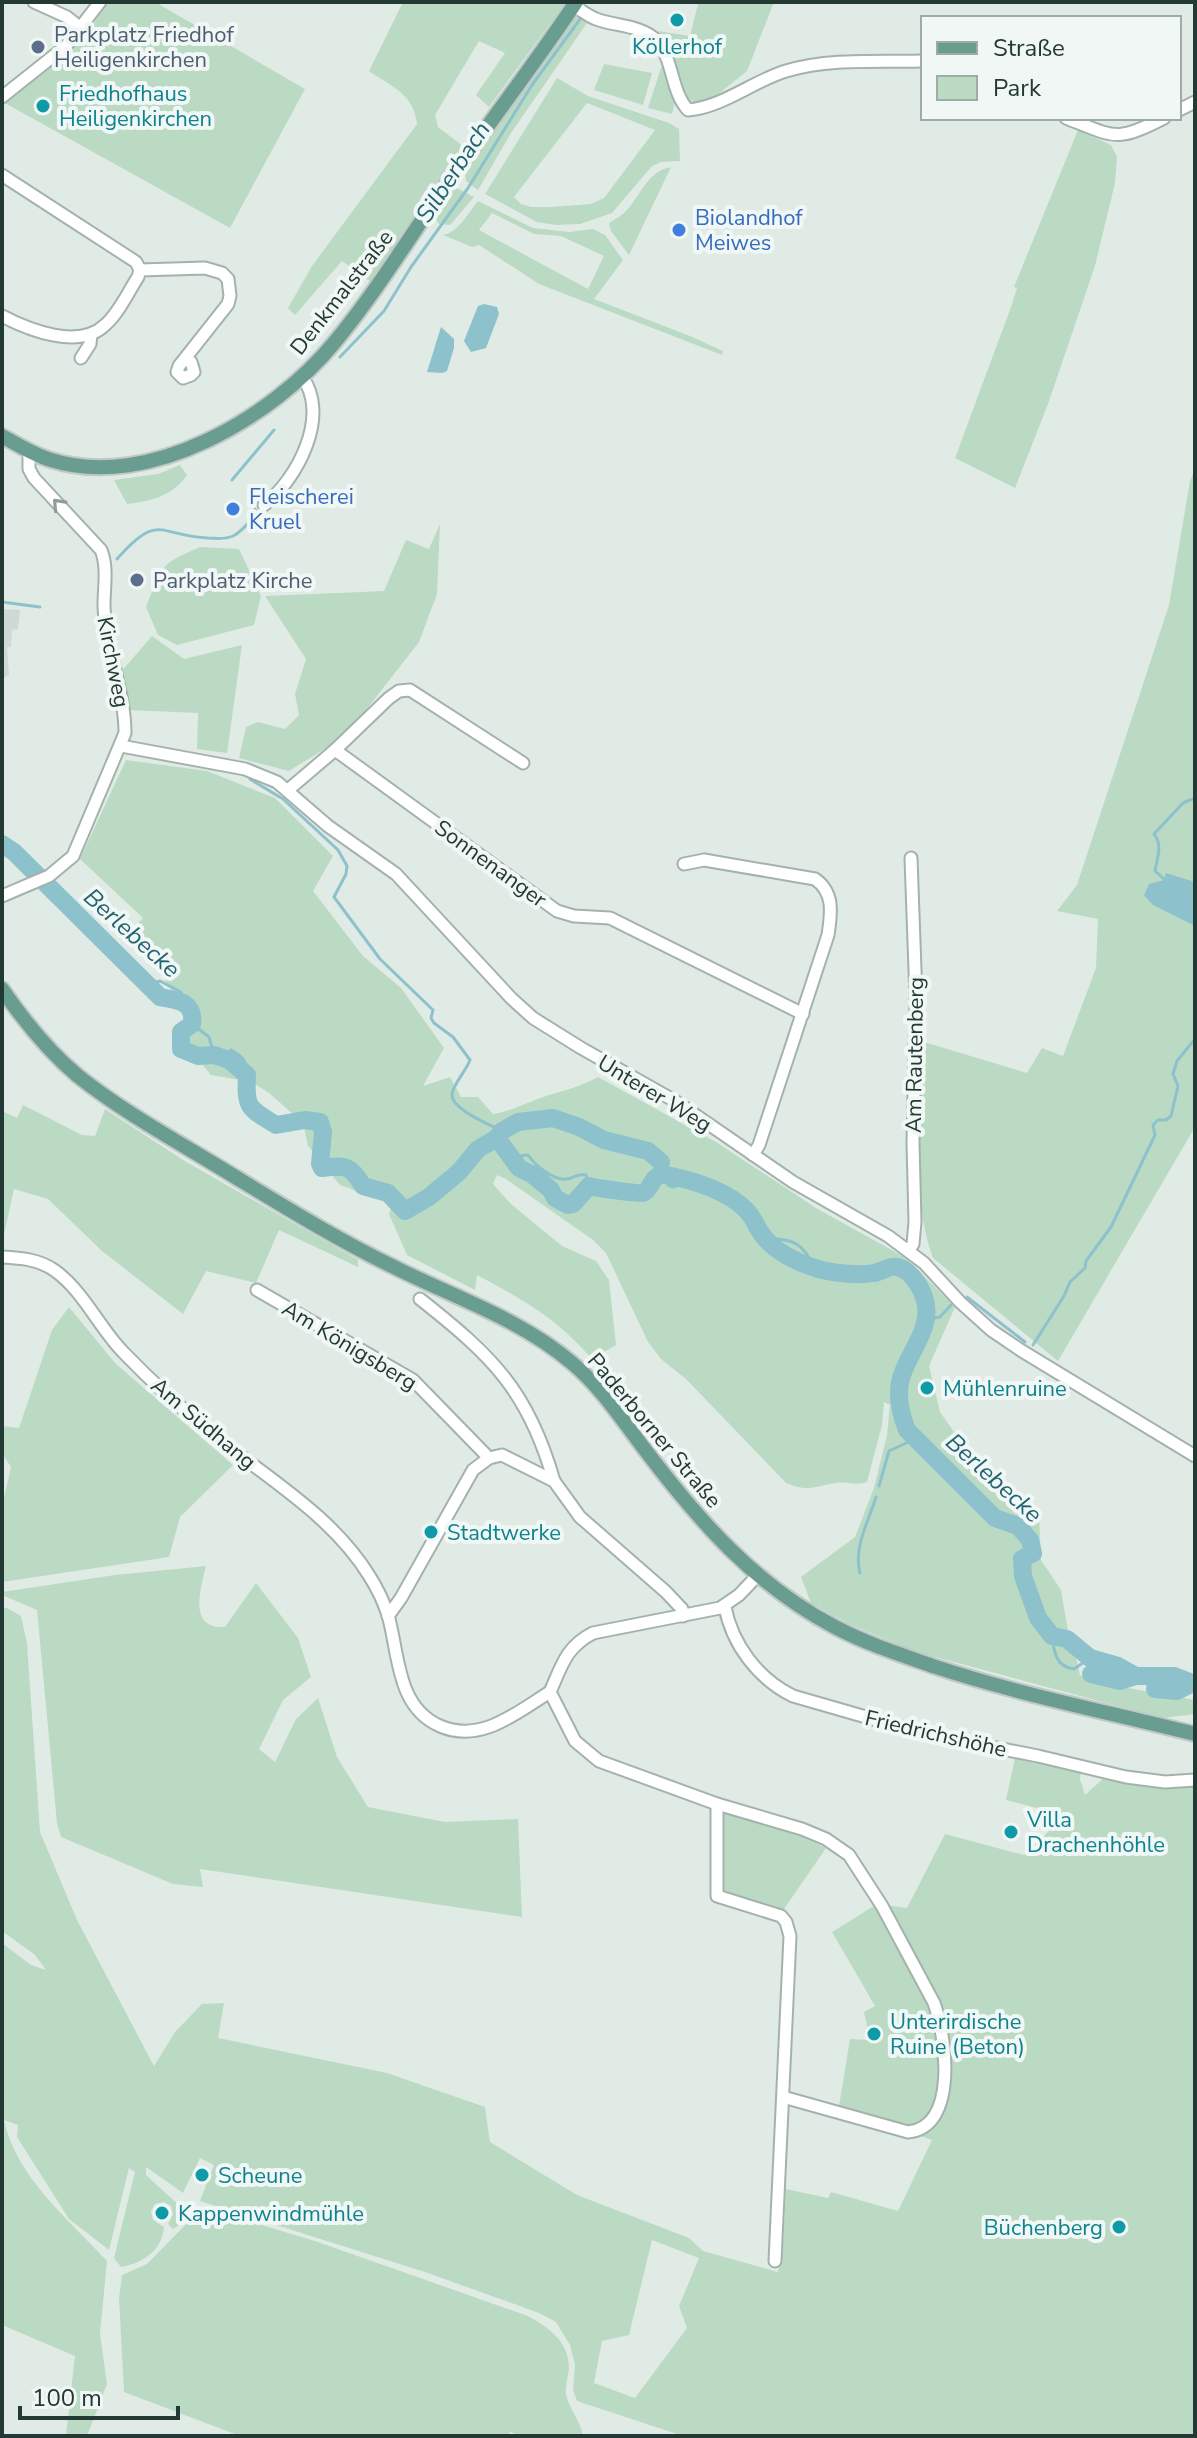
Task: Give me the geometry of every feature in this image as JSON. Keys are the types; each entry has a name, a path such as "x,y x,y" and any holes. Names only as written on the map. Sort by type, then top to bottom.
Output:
{"main road":[{"name":"Denkmalstraße","path":"2,436 51,460 87,466 121,466 187,449 244,420 302,377 334,343 580,8"},
{"name":"Paderborner Straße","path":"2,989 45,1044 100,1092 361,1251 529,1332 572,1363 596,1387 708,1528 757,1576 791,1602 837,1629 892,1652 1065,1704 1195,1734"}],"street":[{"path":"34,2 67,17 82,29"},
{"path":"2,97 66,46 100,2"},
{"path":"580,8 648,34 656,41 663,49 675,90 688,110 708,106 783,72 819,63 921,61"},
{"path":"1071,120 1108,135 1121,136 1159,120"},
{"path":"2,175 136,262 140,270 111,318 91,334 70,336 36,331 2,316"},
{"path":"140,270 205,268 222,273 228,279 228,304 186,358"},
{"path":"81,358 90,344 91,334"},
{"path":"264,505 277,495 293,474 307,447 313,410 310,391 302,377"},
{"name":"Kirchweg","path":"2,896 49,876 73,856 125,733 125,718 105,614 105,565 101,550 34,478 29,469 29,451"},
{"path":"288,790 399,691 410,690 523,763"},
{"name":"Unterer Weg","path":"121,746 245,769 277,782 328,826 396,874 533,1018 675,1101 793,1182 909,1250 991,1330 1195,1456"},
{"name":"Sonnenanger","path":"335,750 557,911 574,916 610,918 803,1014"},
{"name":"Am Rautenberg","path":"909,1250 913,1244 915,1222 912,1155 916,998 911,858"},
{"path":"684,864 704,860 815,879 827,891 831,906 828,935 753,1155"},
{"name":"Am Südhang","path":"2,1257 39,1262 55,1270 123,1352 215,1436 315,1514 342,1540 371,1579 388,1616 404,1689 422,1714 439,1726 458,1731 487,1729 550,1692"},
{"name":"Am Königsberg","path":"257,1290 413,1380 489,1458"},
{"path":"420,1299 476,1344 508,1382 525,1406 540,1437 554,1481 580,1517 666,1592 682,1609 683,1616"},
{"path":"388,1616 473,1470 489,1458 502,1455 554,1481"},
{"path":"757,1576 725,1607 593,1633 582,1639 570,1649 550,1692 575,1741 599,1761 826,1839 849,1855 865,1877 934,2003 939,2019 945,2049 942,2095 935,2116 922,2130 908,2132 783,2097"},
{"name":"Friedrichshöhe","path":"725,1607 736,1641 754,1666 776,1688 793,1696 925,1734 1126,1777 1165,1782 1195,1780"},
{"path":"717,1804 717,1896 781,1916 790,1936 775,2261"}],"shaded area":[{"path":"2,609 20,610 18,629 12,630 11,647 7,647 9,675 2,679"}],"green space":[{"path":"108,2 155,2 305,89 230,228 3,102 84,38"},
{"path":"403,2 566,2 489,107 476,95 505,53 479,41 435,115 438,127 463,146 372,283 342,261 295,315 288,308 312,266 417,124 407,98 369,71"},
{"path":"774,2 747,71 717,98 697,103 686,99 681,93 670,53 658,31 690,36 698,4"},
{"path":"573,15 587,23 511,133 478,190 466,181 465,171"},
{"path":"663,62 675,102 672,114 648,108"},
{"path":"604,64 652,73 643,105 594,90"},
{"path":"557,78 588,96 679,129 680,161 652,166 612,213 580,224 537,222 485,194","holes":["587,103 655,130 604,198 591,204 531,207 521,204 514,197"]},
{"path":"1078,130 1111,145 1117,157 1115,183 1095,266 1048,404 1015,488 955,458 1011,307 1017,288 1014,287"},
{"path":"671,167 629,255 611,231 609,223 631,206 656,173"},
{"path":"455,187 474,197 450,225 439,224 433,216"},
{"path":"478,201 533,228 569,232 593,229 605,235 623,260 594,299 690,336 723,351 722,355 539,284 479,245 472,247 443,235 458,226","holes":["492,213 534,234 561,236 604,256 588,289 479,230"]},
{"path":"180,465 187,475 181,482 168,493 145,501 127,504 114,480 158,474"},
{"path":"1195,468 1195,1127 1058,1361 933,1258 921,1208 919,1180 924,1042 1027,1073 1042,1048 1063,1056 1096,968 1098,919 1057,911 1077,885 1169,605 1190,481"},
{"path":"440,524 437,594 419,642 366,710 331,745 289,771 239,758 246,727 258,722 285,729 299,715 295,694 306,659 265,596 384,591 406,540 429,549"},
{"path":"200,547 239,549 261,596 254,625 177,645 158,635 146,607 164,568 176,558"},
{"path":"152,636 184,659 242,645 227,753 197,749 198,713 128,710 120,673"},
{"path":"126,760 207,771 275,798 333,856 313,891 363,956 401,988 444,1048 423,1086 450,1077 461,1097 478,1097 493,1114 598,1077 716,1142 816,1208 906,1258 955,1307 929,1366 940,1412 973,1459 1039,1514 1041,1560 1061,1590 1071,1649 1080,1675 1094,1682 1195,1700 1195,1714 1162,1718 917,1652 851,1625 811,1603 801,1577 855,1537 874,1488 887,1435 890,1405 884,1402 882,1425 867,1482 805,1488 786,1483 686,1379 661,1359 648,1342 606,1253 593,1240 506,1179 497,1175 493,1184 511,1204 562,1246 596,1261 609,1280 616,1345 592,1359 552,1321 510,1293 477,1275 475,1290 407,1255 389,1214 392,1204 340,1185 308,1146 303,1123 269,1093 252,1082 211,1075 187,1046 186,1015 154,962 123,939 143,918 80,859"},
{"path":"23,1105 82,1135 95,1136 105,1109 183,1160 358,1260 358,1267 279,1230 256,1283 206,1271 183,1314 102,1251 48,1199 14,1189 2,1244 2,1111 17,1118"},
{"path":"69,1307 116,1364 233,1465 180,1517 169,1557 2,1582 2,1507 11,1467 2,1453 2,1426 19,1428 52,1330"},
{"path":"206,1566 199,1606 205,1621 213,1626 225,1627 256,1583 298,1638 311,1677 283,1700 259,1749 275,1762 296,1719 318,1698 337,1757 368,1807 445,1822 518,1819 522,1917 200,1869 203,1887 173,1884 61,1837 57,1823 37,1610 2,1595 2,1592 115,1575"},
{"path":"2,1608 7,1608 21,1616 27,1643 40,1832 77,1920 154,2066 175,2032 202,2004 224,2003 218,2038 387,2073 485,2107 490,2142 577,2195 689,2238 703,2251 778,2272 783,2246 786,2189 828,2198 831,2192 898,2211 932,2140 839,2106 850,2039 870,2040 864,2012 875,2006 832,1932 877,1904 907,1908 945,1834 1024,1855 1052,1828 1037,1808 1006,1800 1015,1758 1081,1771 1085,1795 1104,1778 1195,1783 1195,2436 683,2436 577,2401 573,2390 575,2365 570,2345 556,2322 539,2313 425,2272 200,2201 214,2165 200,2158 183,2193 146,2167 146,2175 182,2208 182,2218 173,2229 168,2224 173,2215 171,2206 164,2202 155,2204 151,2211 153,2220 164,2227 160,2243 144,2259 121,2267 114,2258 135,2172 129,2168 109,2250 69,2219 17,2137 18,2125 4,2120 10,2141 32,2179 107,2261 100,2334 107,2384 87,2436 66,2435 75,2356 2,2325 2,1943 31,1965 46,1970 35,1955 2,1931","holes":["652,2240 699,2258 679,2306 687,2328 635,2398 594,2383 602,2341 629,2335"]},
{"path":"726,1811 778,1826 826,1848 782,1912 732,1896 720,1887 722,1813"},
{"path":"207,2212 228,2215 315,2241 528,2316 551,2331 566,2351 569,2369 566,2395 583,2436 522,2436 510,2432 507,2436 240,2436 124,2392 119,2299 122,2275 147,2264 192,2218"}],"water":[{"path":"478,306 497,307 499,314 486,348 471,352 464,341"},
{"path":"441,327 454,339 447,371 427,372"},
{"path":"1166,873 1195,882 1195,926 1153,905 1144,895 1149,884 1164,880"}],"waterway":[{"name":"Silberbach","path":"340,357 384,311 411,267 468,188 532,85 583,15"},
{"name":"Silberbach","path":"232,480 274,430"},
{"name":"Silberbach","path":"117,559 131,544 151,531 208,538 230,537 248,523 256,514 255,509"},
{"name":"Silberbach","path":"2,602 40,607"},
{"path":"250,779 283,799 338,850 347,866 334,897 380,959 433,1010 431,1018 434,1023 453,1037 470,1060 453,1090 453,1100 464,1111 502,1131"},
{"path":"1165,880 1155,871 1159,847 1154,834 1183,803 1195,798"},
{"name":"Berlebecke","path":"2,844 14,852 160,997 179,1001 188,1007 192,1024 181,1032 181,1049 198,1056 214,1055 229,1060 247,1075 247,1095 251,1106 276,1125 305,1120 320,1122 323,1132 322,1168 347,1168 363,1186 388,1193 405,1211 429,1197 459,1172 478,1149 518,1122 553,1118 604,1140 648,1151 661,1162"},
{"path":"149,985 160,981 181,992 183,1000"},
{"path":"192,1024 209,1037 214,1055"},
{"path":"1033,1345 1070,1282 1085,1268 1086,1261 1111,1227 1155,1135 1153,1125 1171,1116 1178,1086 1173,1074 1177,1061 1195,1039"},
{"path":"224,1059 231,1050 239,1055 244,1060 247,1075"},
{"name":"Berlebecke","path":"497,1138 519,1168 533,1175 551,1190 555,1198 568,1205 573,1204 589,1186 643,1193 659,1176 671,1176 701,1184 740,1204 769,1242 801,1263 844,1274 874,1273 891,1267 907,1272 919,1287 926,1309 923,1330 900,1382 900,1406 907,1430 995,1518 1018,1526 1030,1540 1033,1553 1022,1559 1023,1576 1038,1618 1052,1636 1067,1639 1090,1658 1118,1666 1136,1676 1174,1676 1195,1684"},
{"path":"512,1157 528,1155 556,1178 586,1175 589,1186"},
{"path":"530,1173 537,1165"},
{"path":"547,1172 547,1187"},
{"path":"665,1176 668,1185 673,1187 688,1182"},
{"path":"765,1238 795,1243 805,1252 814,1268"},
{"path":"967,1297 1025,1342"},
{"path":"928,1319 940,1317 951,1305"},
{"path":"879,1486 889,1451 915,1439"},
{"path":"860,1573 860,1544 876,1497"},
{"name":"Berlebecke","path":"1052,1636 1055,1653 1068,1668 1074,1669 1090,1658"},
{"path":"1091,1674 1120,1681 1136,1676"},
{"path":"1155,1689 1177,1691 1193,1683"}],"place":[{"name":"Köllerhof","path":"677,20"},
{"name":"Parkplatz Friedhof Heiligenkirchen","path":"38,47"},
{"name":"Friedhofhaus Heiligenkirchen","path":"43,106"},
{"name":"Biolandhof Meiwes","path":"679,230"},
{"name":"Fleischerei Kruel","path":"233,509"},
{"name":"Parkplatz Kirche","path":"137,580"},
{"name":"Mühlenruine","path":"927,1388"},
{"name":"Stadtwerke","path":"431,1532"},
{"name":"Villa Drachenhöhle","path":"1011,1832"},
{"name":"Unterirdische Ruine (Beton)","path":"874,2034"},
{"name":"Scheune","path":"202,2175"},
{"name":"Kappenwindmühle","path":"162,2213"},
{"name":"Büchenberg","path":"1119,2227"}]}
